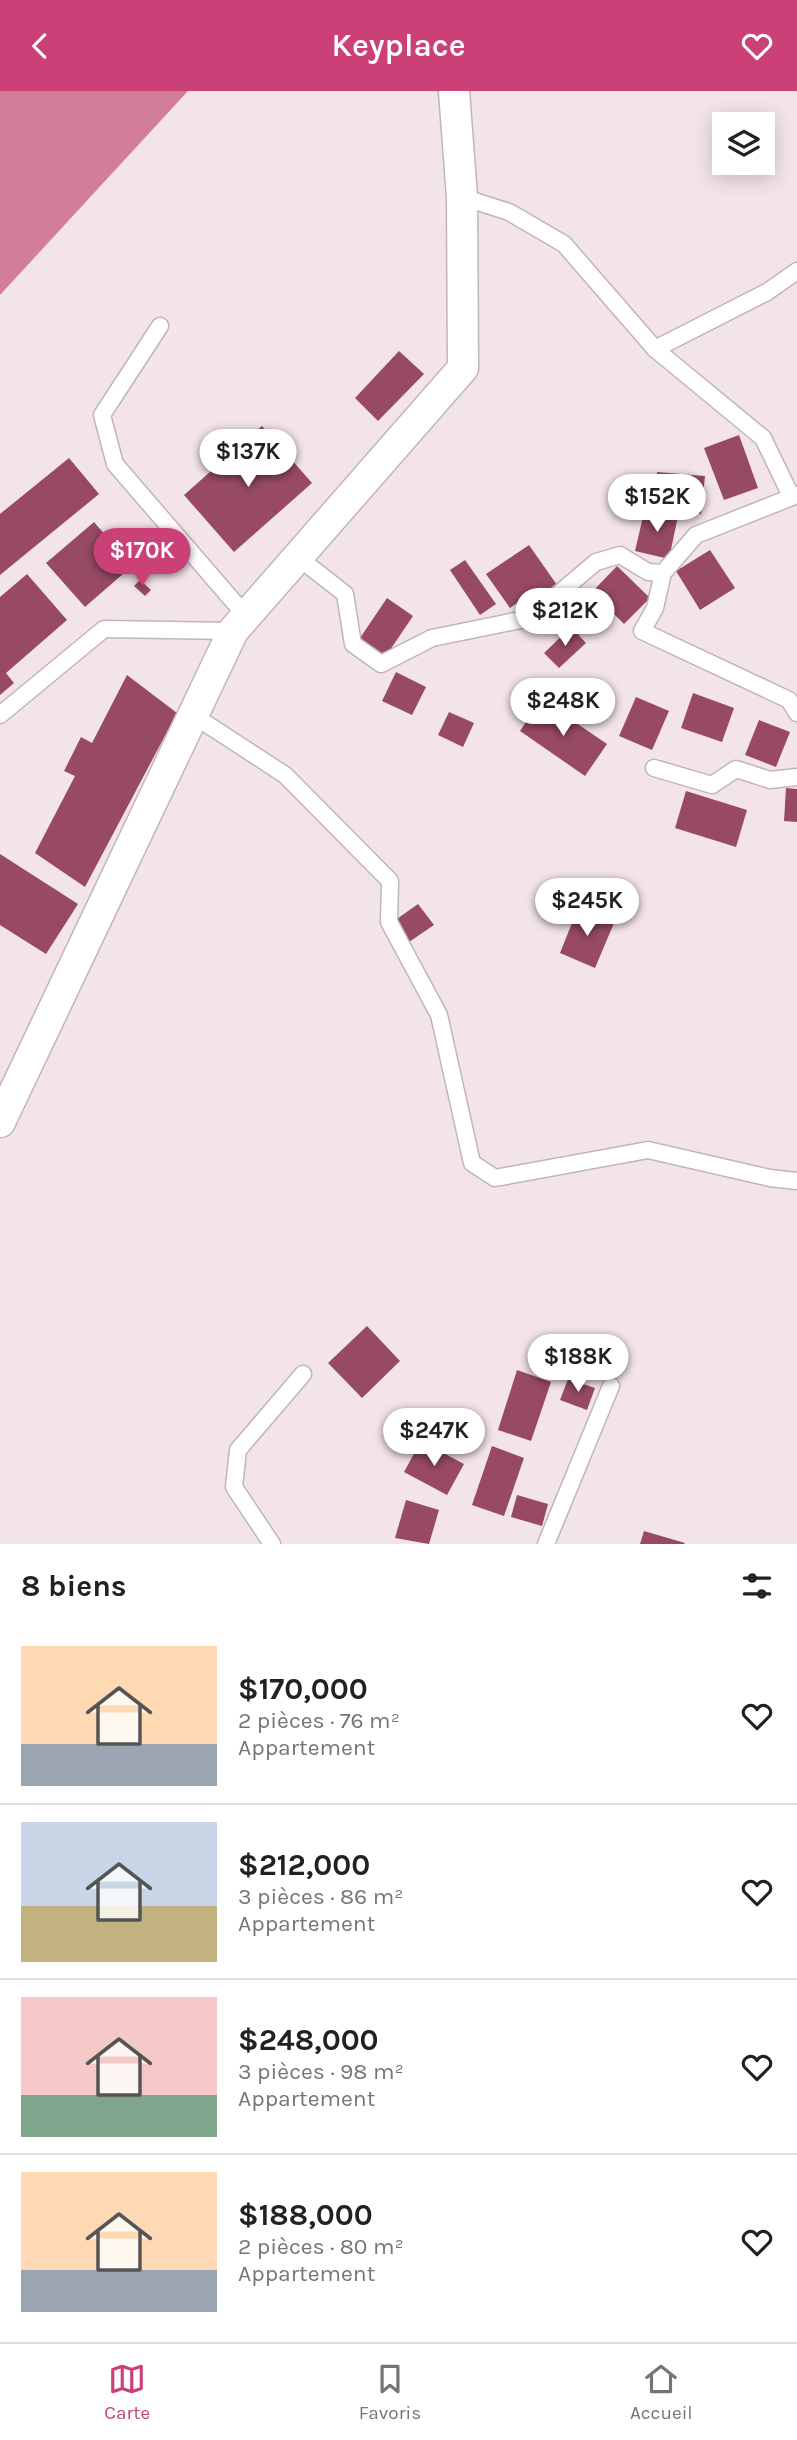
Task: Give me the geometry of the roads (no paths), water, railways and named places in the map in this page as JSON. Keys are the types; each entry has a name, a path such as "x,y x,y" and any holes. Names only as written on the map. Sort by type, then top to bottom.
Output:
{"street":[{"path":"0,1122 192,715 239,623 299,558 463,368 462,197 454,91"}],"lane":[{"path":"462,197 509,212 564,244 655,349 762,438 794,495 696,535 663,573 655,608 642,631 789,700 797,713"},
{"path":"655,349 767,292 797,271"},
{"path":"160,326 102,415 114,464 239,623"},
{"path":"299,558 345,594 352,644 380,664 432,638 530,618 596,562 620,555 648,572 663,573"},
{"path":"0,715 104,629 239,623"},
{"path":"192,715 285,775 390,881 388,922 439,1015 472,1163 495,1178 648,1150 770,1178 797,1181"},
{"path":"654,768 712,785 736,769 770,779 797,777"},
{"path":"272,1544 234,1487 238,1451 303,1374"},
{"path":"546,1544 611,1386"}]}
